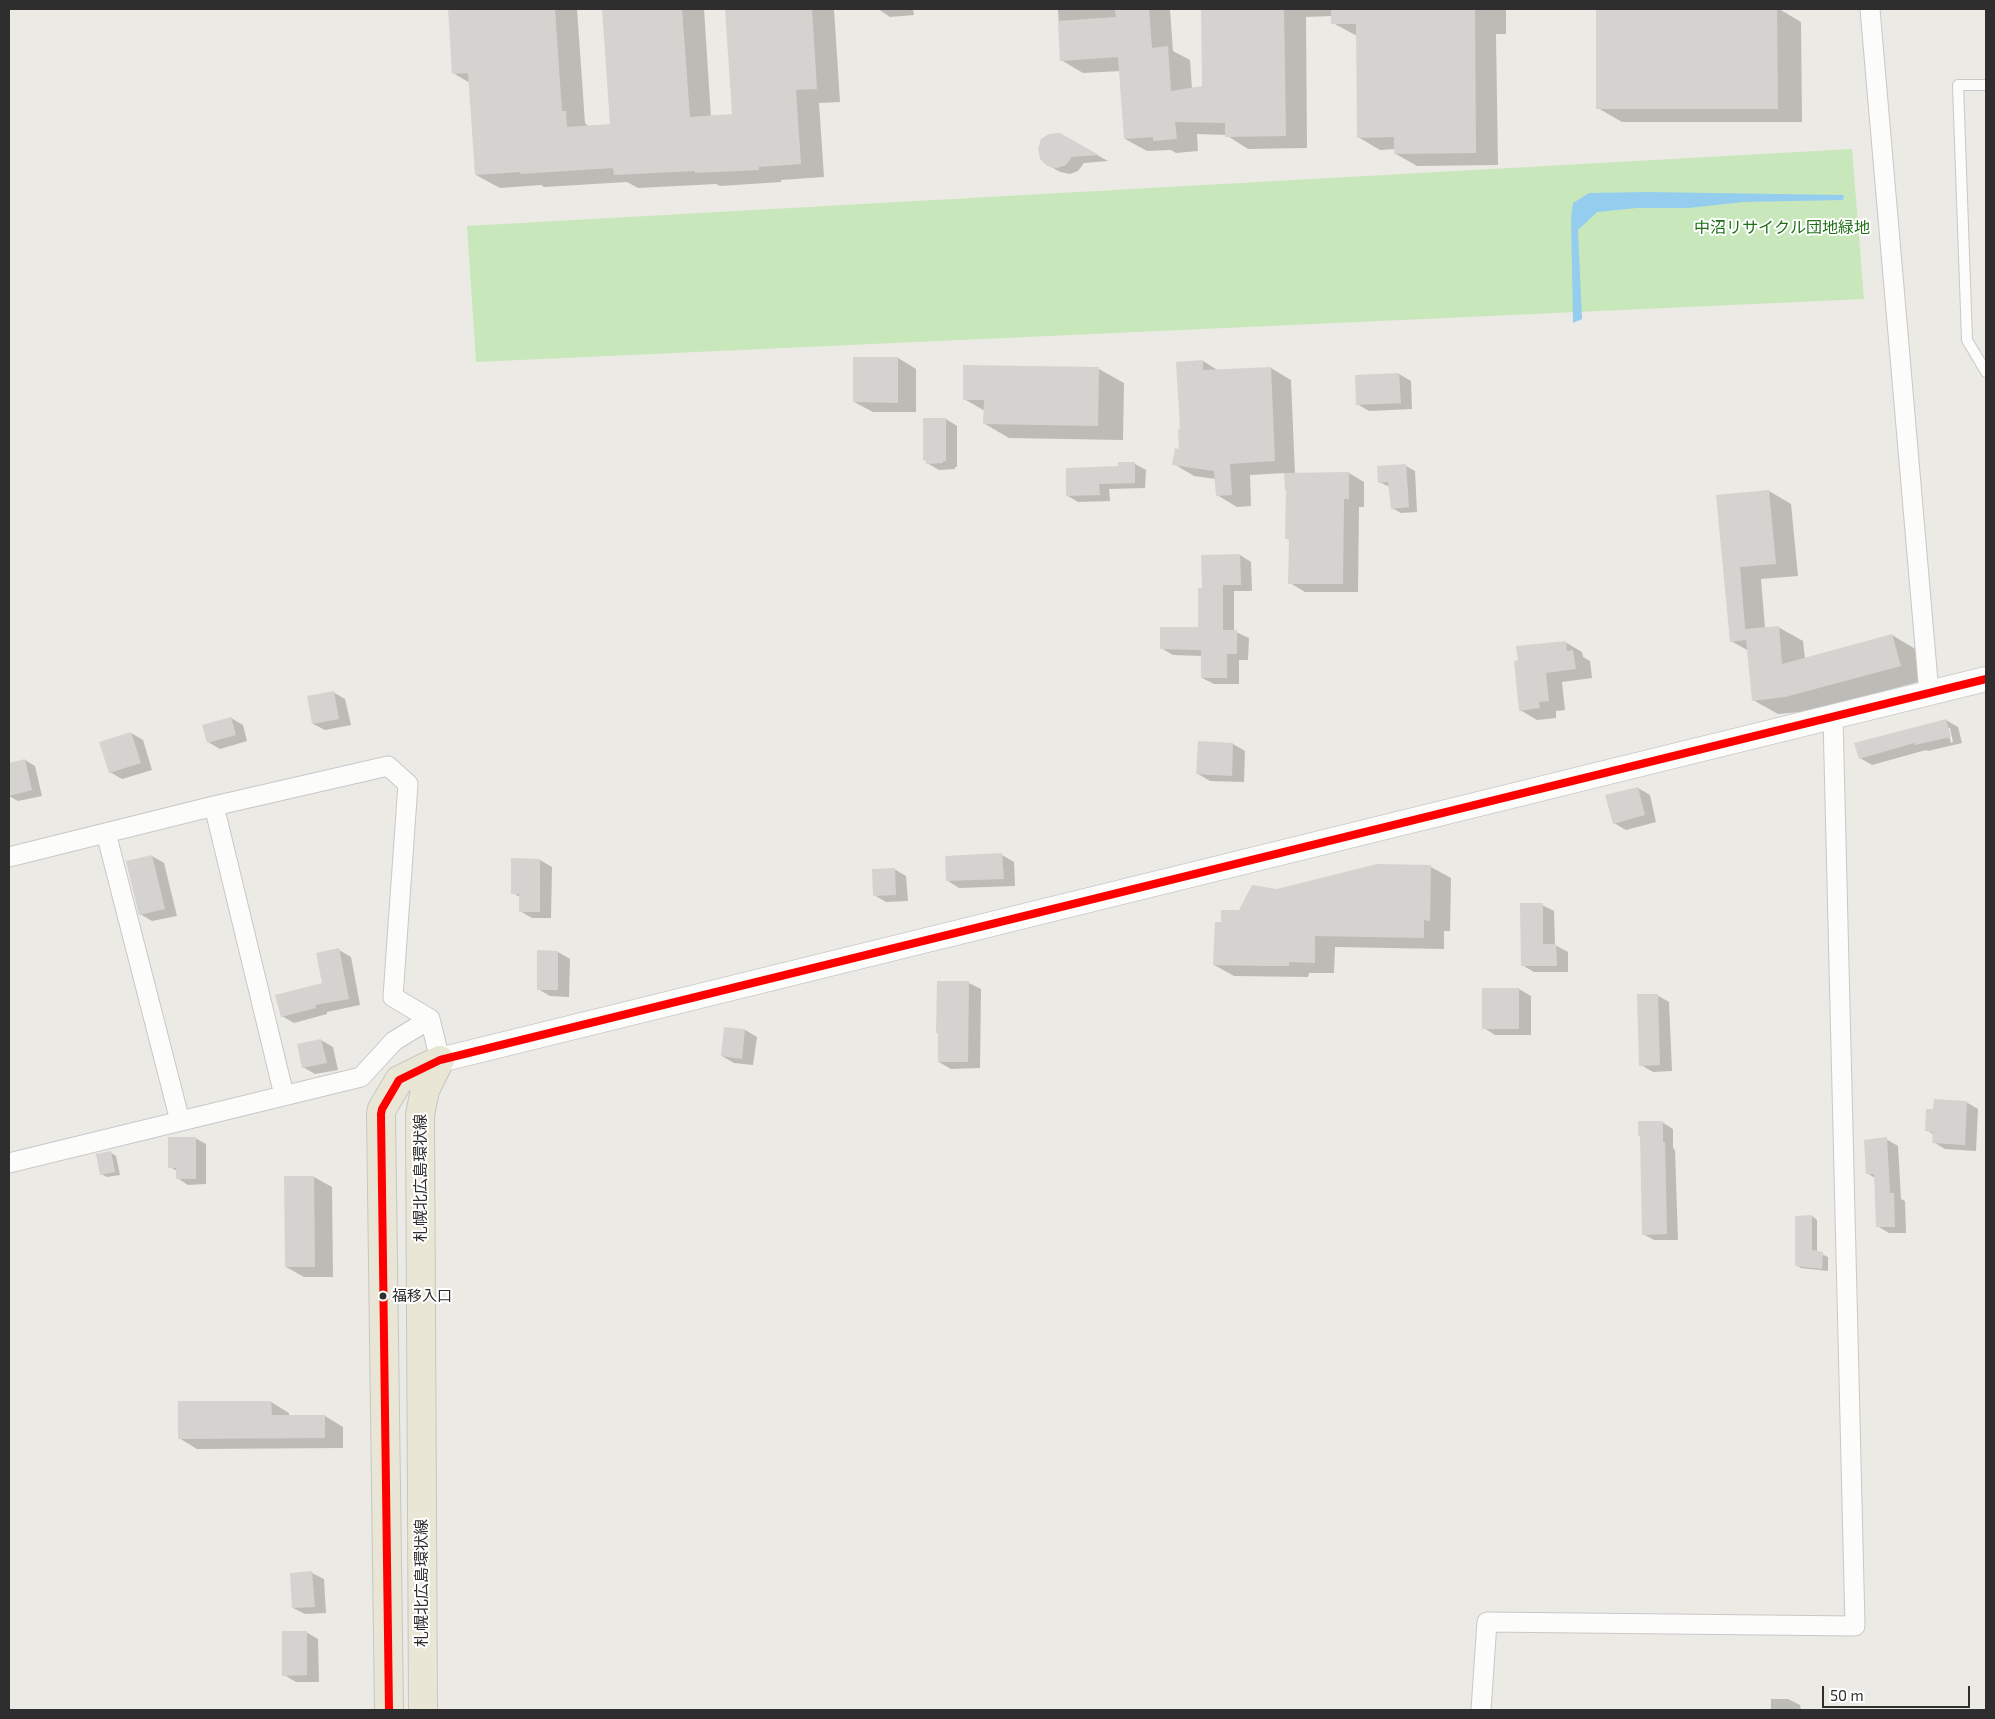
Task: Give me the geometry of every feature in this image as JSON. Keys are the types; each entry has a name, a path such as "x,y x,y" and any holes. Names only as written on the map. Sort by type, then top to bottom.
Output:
{"main road":[{"name":"札幌北広島環状線","path":"389,1710 381,1114 399,1080 440,1060"},
{"name":"札幌北広島環状線","path":"423,1710 420,1115 425,1090 440,1060"}],"street":[{"path":"1870,9 1929,693"},
{"path":"9,857 214,806 388,766 408,784 393,997 430,1019 440,1060 1986,679"},
{"path":"1481,1710 1487,1622 1855,1626 1833,717"},
{"path":"214,806 284,1095"},
{"path":"106,833 180,1121"},
{"path":"9,1163 361,1077 394,1041 430,1019"}],"lane":[{"path":"1986,85 1958,85 1967,340 1986,372"}],"green space":[{"name":"中沼リサイクル団地緑地","path":"1852,149 1864,299 476,362 467,226"}],"water":[{"path":"1589,193 1844,195 1843,200 1743,202 1688,208 1637,208 1597,212 1578,230 1582,319 1573,323 1571,218 1573,203"}],"building":[{"path":"448,9 555,9 562,111 566,111 567,127 610,124 602,9 682,9 690,117 732,114 725,9 812,9 817,89 796,90 801,164 759,167 759,170 695,173 695,171 614,175 613,168 475,175 468,73 452,74"},
{"path":"1115,9 1149,9 1152,48 1168,46 1171,91 1202,86 1201,9 1284,9 1286,136 1225,137 1225,123 1175,122 1177,139 1153,141 1153,137 1124,139 1118,57 1060,61 1058,21 1116,17"},
{"path":"1331,9 1475,9 1476,153 1394,154 1394,137 1357,138 1356,24 1331,24"},
{"path":"1596,9 1777,9 1778,109 1596,109"},
{"path":"1060,133 1099,155 1072,157 1066,165 1057,168 1047,166 1040,159 1038,149 1041,139 1049,134"},
{"path":"853,357 898,357 898,403 853,402"},
{"path":"1203,360 1203,370 1271,367 1275,461 1230,464 1232,495 1216,496 1214,471 1172,465 1175,448 1179,449 1178,429 1180,429 1176,362"},
{"path":"963,365 1099,367 1098,426 983,424 984,400 963,400"},
{"path":"1399,373 1401,403 1356,405 1355,375"},
{"path":"923,418 946,418 946,461 943,461 943,463 926,464 926,461 923,460"},
{"path":"1118,462 1135,462 1135,483 1099,484 1100,495 1066,496 1066,468 1118,466"},
{"path":"1406,464 1409,507 1391,509 1388,482 1378,483 1377,466"},
{"path":"1349,472 1349,499 1344,499 1343,584 1288,584 1289,539 1285,539 1286,490 1284,473"},
{"path":"1769,490 1776,564 1740,567 1746,640 1730,642 1716,495"},
{"path":"1240,554 1241,585 1223,585 1223,630 1237,630 1237,654 1227,654 1227,678 1201,678 1201,650 1160,649 1160,627 1198,627 1198,588 1202,588 1201,555"},
{"path":"1779,626 1782,664 1892,634 1901,666 1785,697 1752,701 1745,629"},
{"path":"1566,641 1567,651 1573,650 1576,669 1546,673 1549,701 1539,702 1540,708 1519,711 1514,661 1518,660 1516,646"},
{"path":"334,691 339,719 312,724 307,696"},
{"path":"231,717 236,735 207,743 202,725"},
{"path":"1946,719 1951,737 1915,745 1914,743 1859,759 1854,743"},
{"path":"131,732 141,763 109,773 99,742"},
{"path":"1198,741 1233,743 1232,776 1196,774"},
{"path":"25,759 32,790 9,796 9,763"},
{"path":"1638,787 1645,815 1613,824 1605,795"},
{"path":"1002,853 1004,879 946,881 945,856"},
{"path":"152,855 165,909 139,915 126,861"},
{"path":"511,858 540,859 540,912 519,912 519,894 511,894"},
{"path":"1377,864 1431,865 1430,921 1424,920 1424,938 1315,936 1315,963 1289,962 1289,966 1213,965 1215,922 1221,922 1221,910 1239,910 1252,885 1277,889"},
{"path":"895,868 896,895 873,896 872,869"},
{"path":"1520,903 1543,903 1543,944 1556,944 1557,966 1521,966"},
{"path":"339,948 349,999 315,1005 316,1008 281,1017 275,995 322,983 316,953"},
{"path":"537,950 558,951 558,990 537,990"},
{"path":"937,981 969,981 968,1062 938,1062 938,1033 936,1033"},
{"path":"1482,988 1519,988 1519,1029 1482,1029"},
{"path":"1637,994 1658,994 1660,1065 1639,1066"},
{"path":"724,1027 745,1029 742,1059 721,1056"},
{"path":"321,1039 327,1063 302,1068 297,1044"},
{"path":"1934,1099 1967,1101 1965,1145 1932,1143 1933,1132 1925,1131 1926,1109 1933,1109"},
{"path":"1638,1121 1663,1121 1667,1234 1642,1235"},
{"path":"168,1137 196,1137 196,1179 176,1179 176,1168 168,1168"},
{"path":"1887,1137 1890,1193 1894,1193 1895,1227 1876,1227 1874,1174 1866,1174 1864,1140"},
{"path":"111,1151 115,1172 100,1175 96,1154"},
{"path":"284,1176 314,1176 315,1267 285,1267"},
{"path":"1812,1215 1812,1250 1823,1252 1822,1269 1795,1266 1795,1216"},
{"path":"178,1401 271,1401 272,1415 325,1415 325,1438 178,1439"},
{"path":"312,1571 315,1607 292,1608 290,1573"},
{"path":"282,1631 307,1631 307,1675 282,1676"}],"transit line":[{"path":"389,1710 381,1114 399,1080 440,1060 1986,679"}],"place":[{"name":"福移入口","path":"383,1296"}]}
